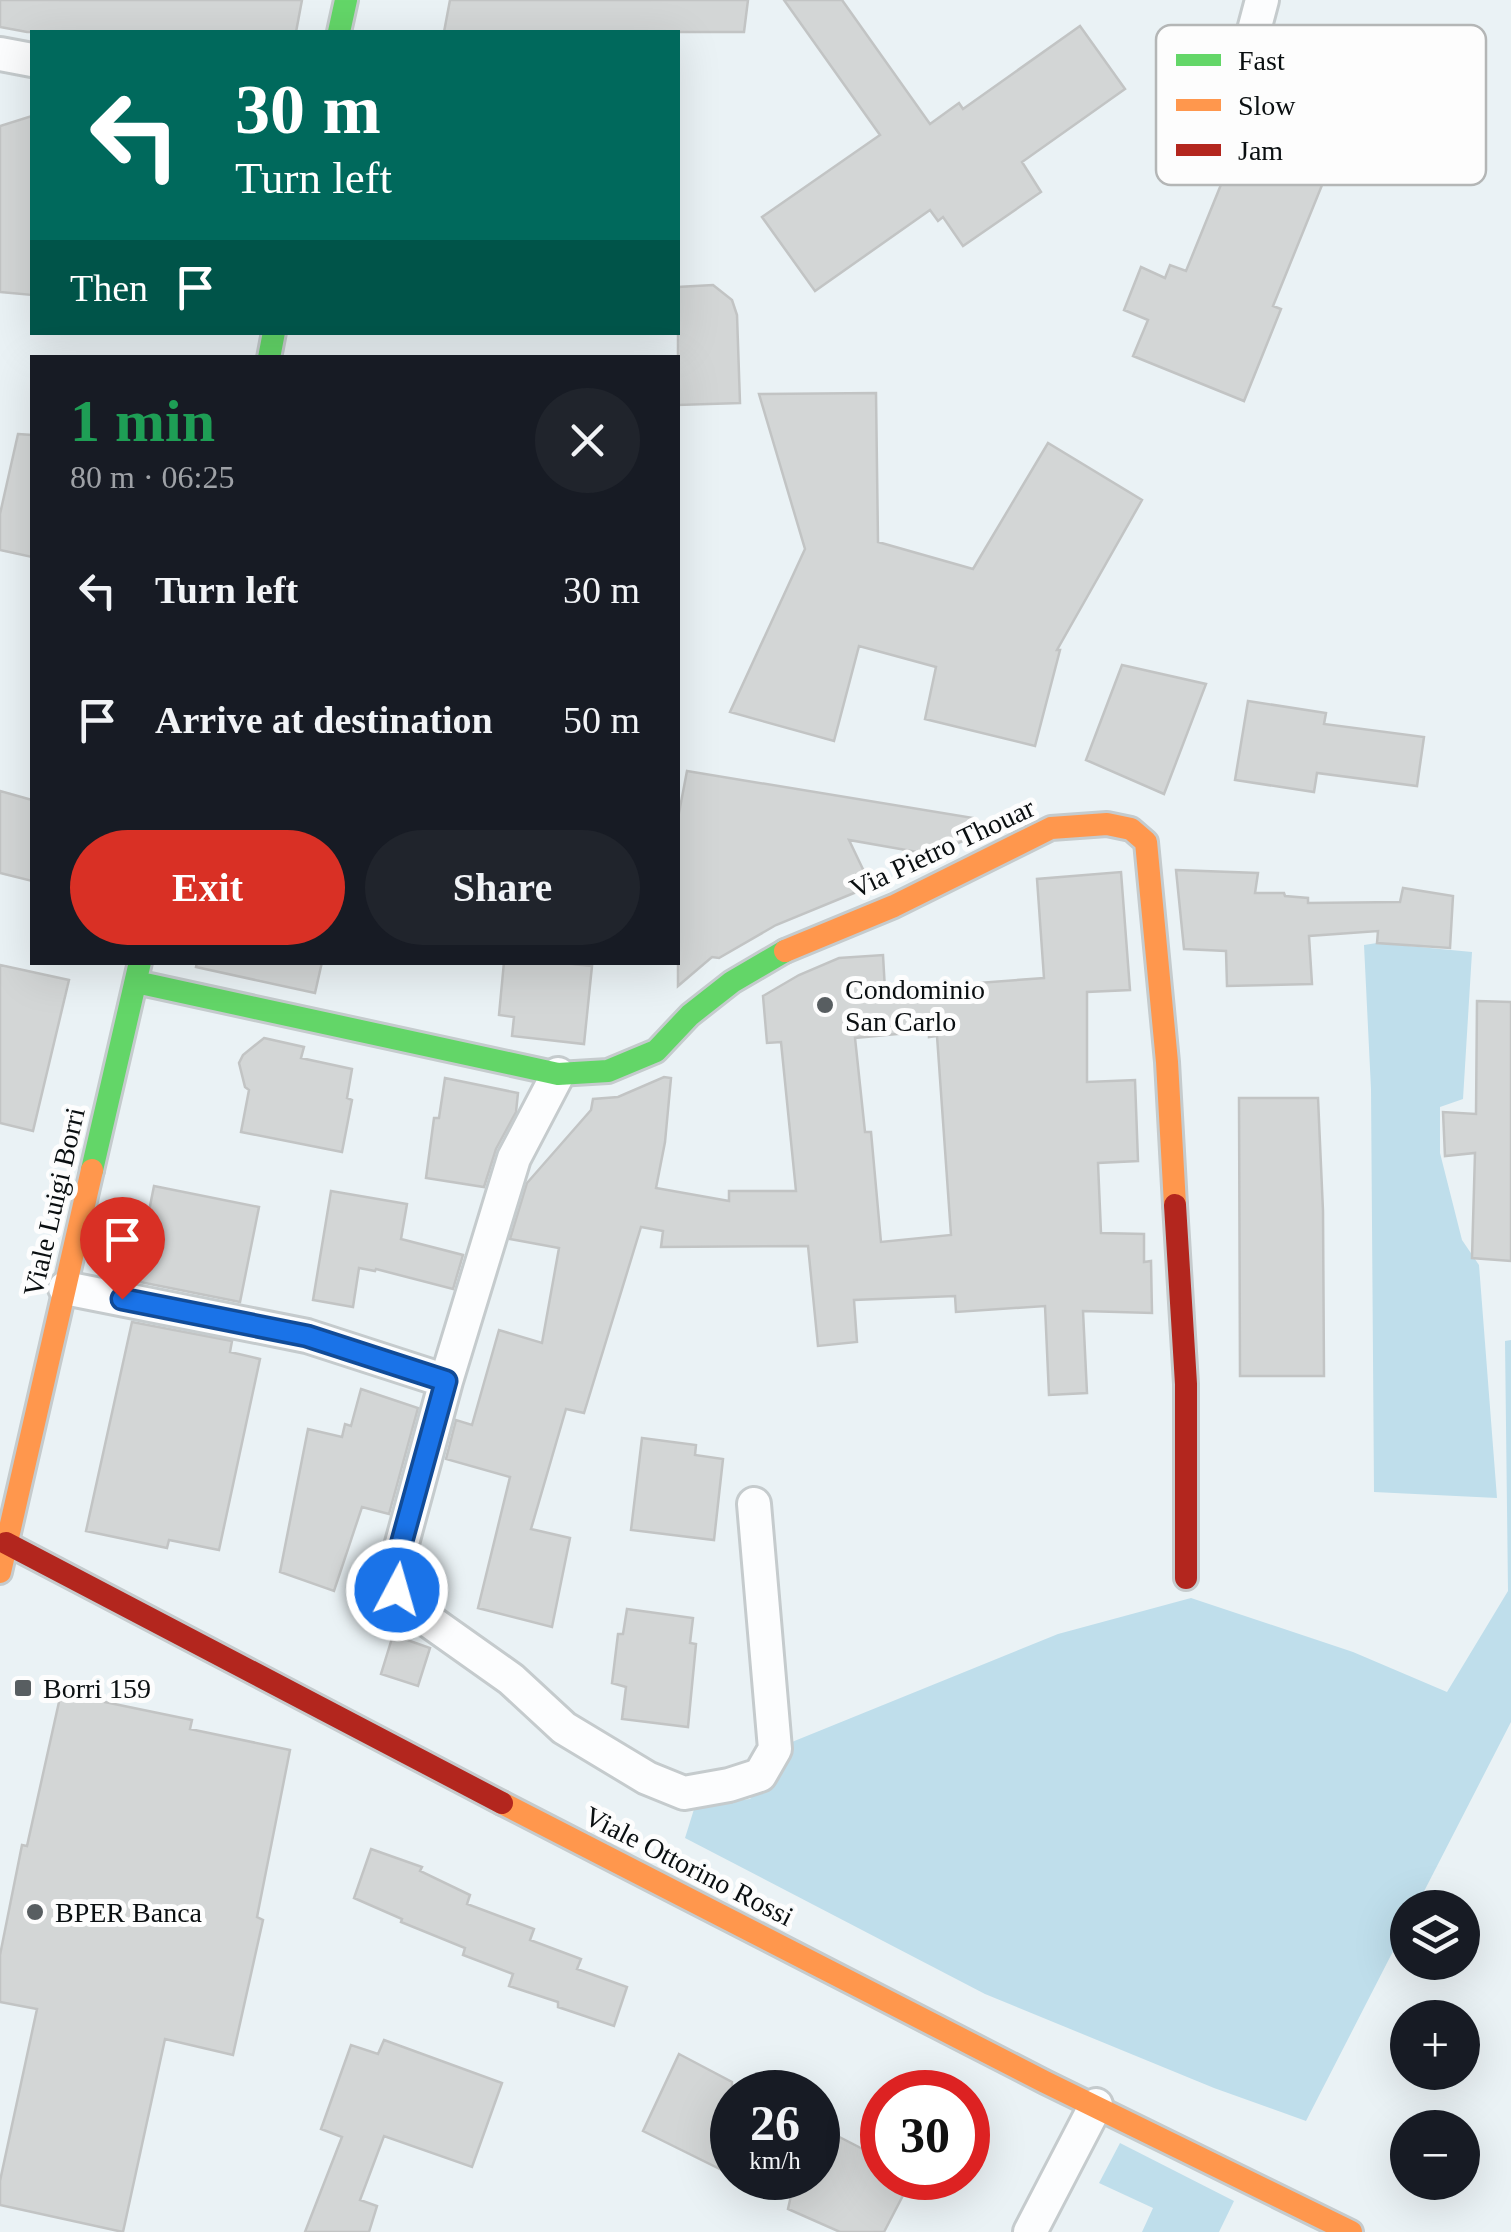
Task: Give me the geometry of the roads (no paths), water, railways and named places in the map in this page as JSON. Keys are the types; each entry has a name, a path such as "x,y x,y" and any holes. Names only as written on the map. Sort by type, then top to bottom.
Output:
{"street":[{"path":"338,30 346,0"},
{"path":"1255,25 1262,0"},
{"path":"0,54 30,60"},
{"name":"Via Pietro Thouar","path":"138,972 558,1074 608,1071 656,1051 690,1015 732,982 788,950 894,906 1051,828 1107,824 1131,829 1146,842 1167,1062 1186,1384 1186,1578"},
{"name":"Viale Luigi Borri","path":"0,1572 138,972"},
{"path":"558,1074 514,1158 394,1570 397,1590 408,1606 511,1679 564,1728 647,1778 684,1793 729,1784 760,1774 775,1749 754,1504"},
{"path":"64,1288 307,1336 446,1381"},
{"name":"Viale Ottorino Rossi","path":"6,1542 682,1898 1351,2232"},
{"path":"1030,2232 1096,2105"}],"place":[{"name":"Condominio San Carlo","path":"825,1005"},
{"name":"Borri 159","path":"23,1688"},
{"name":"BPER Banca","path":"35,1912"}]}
